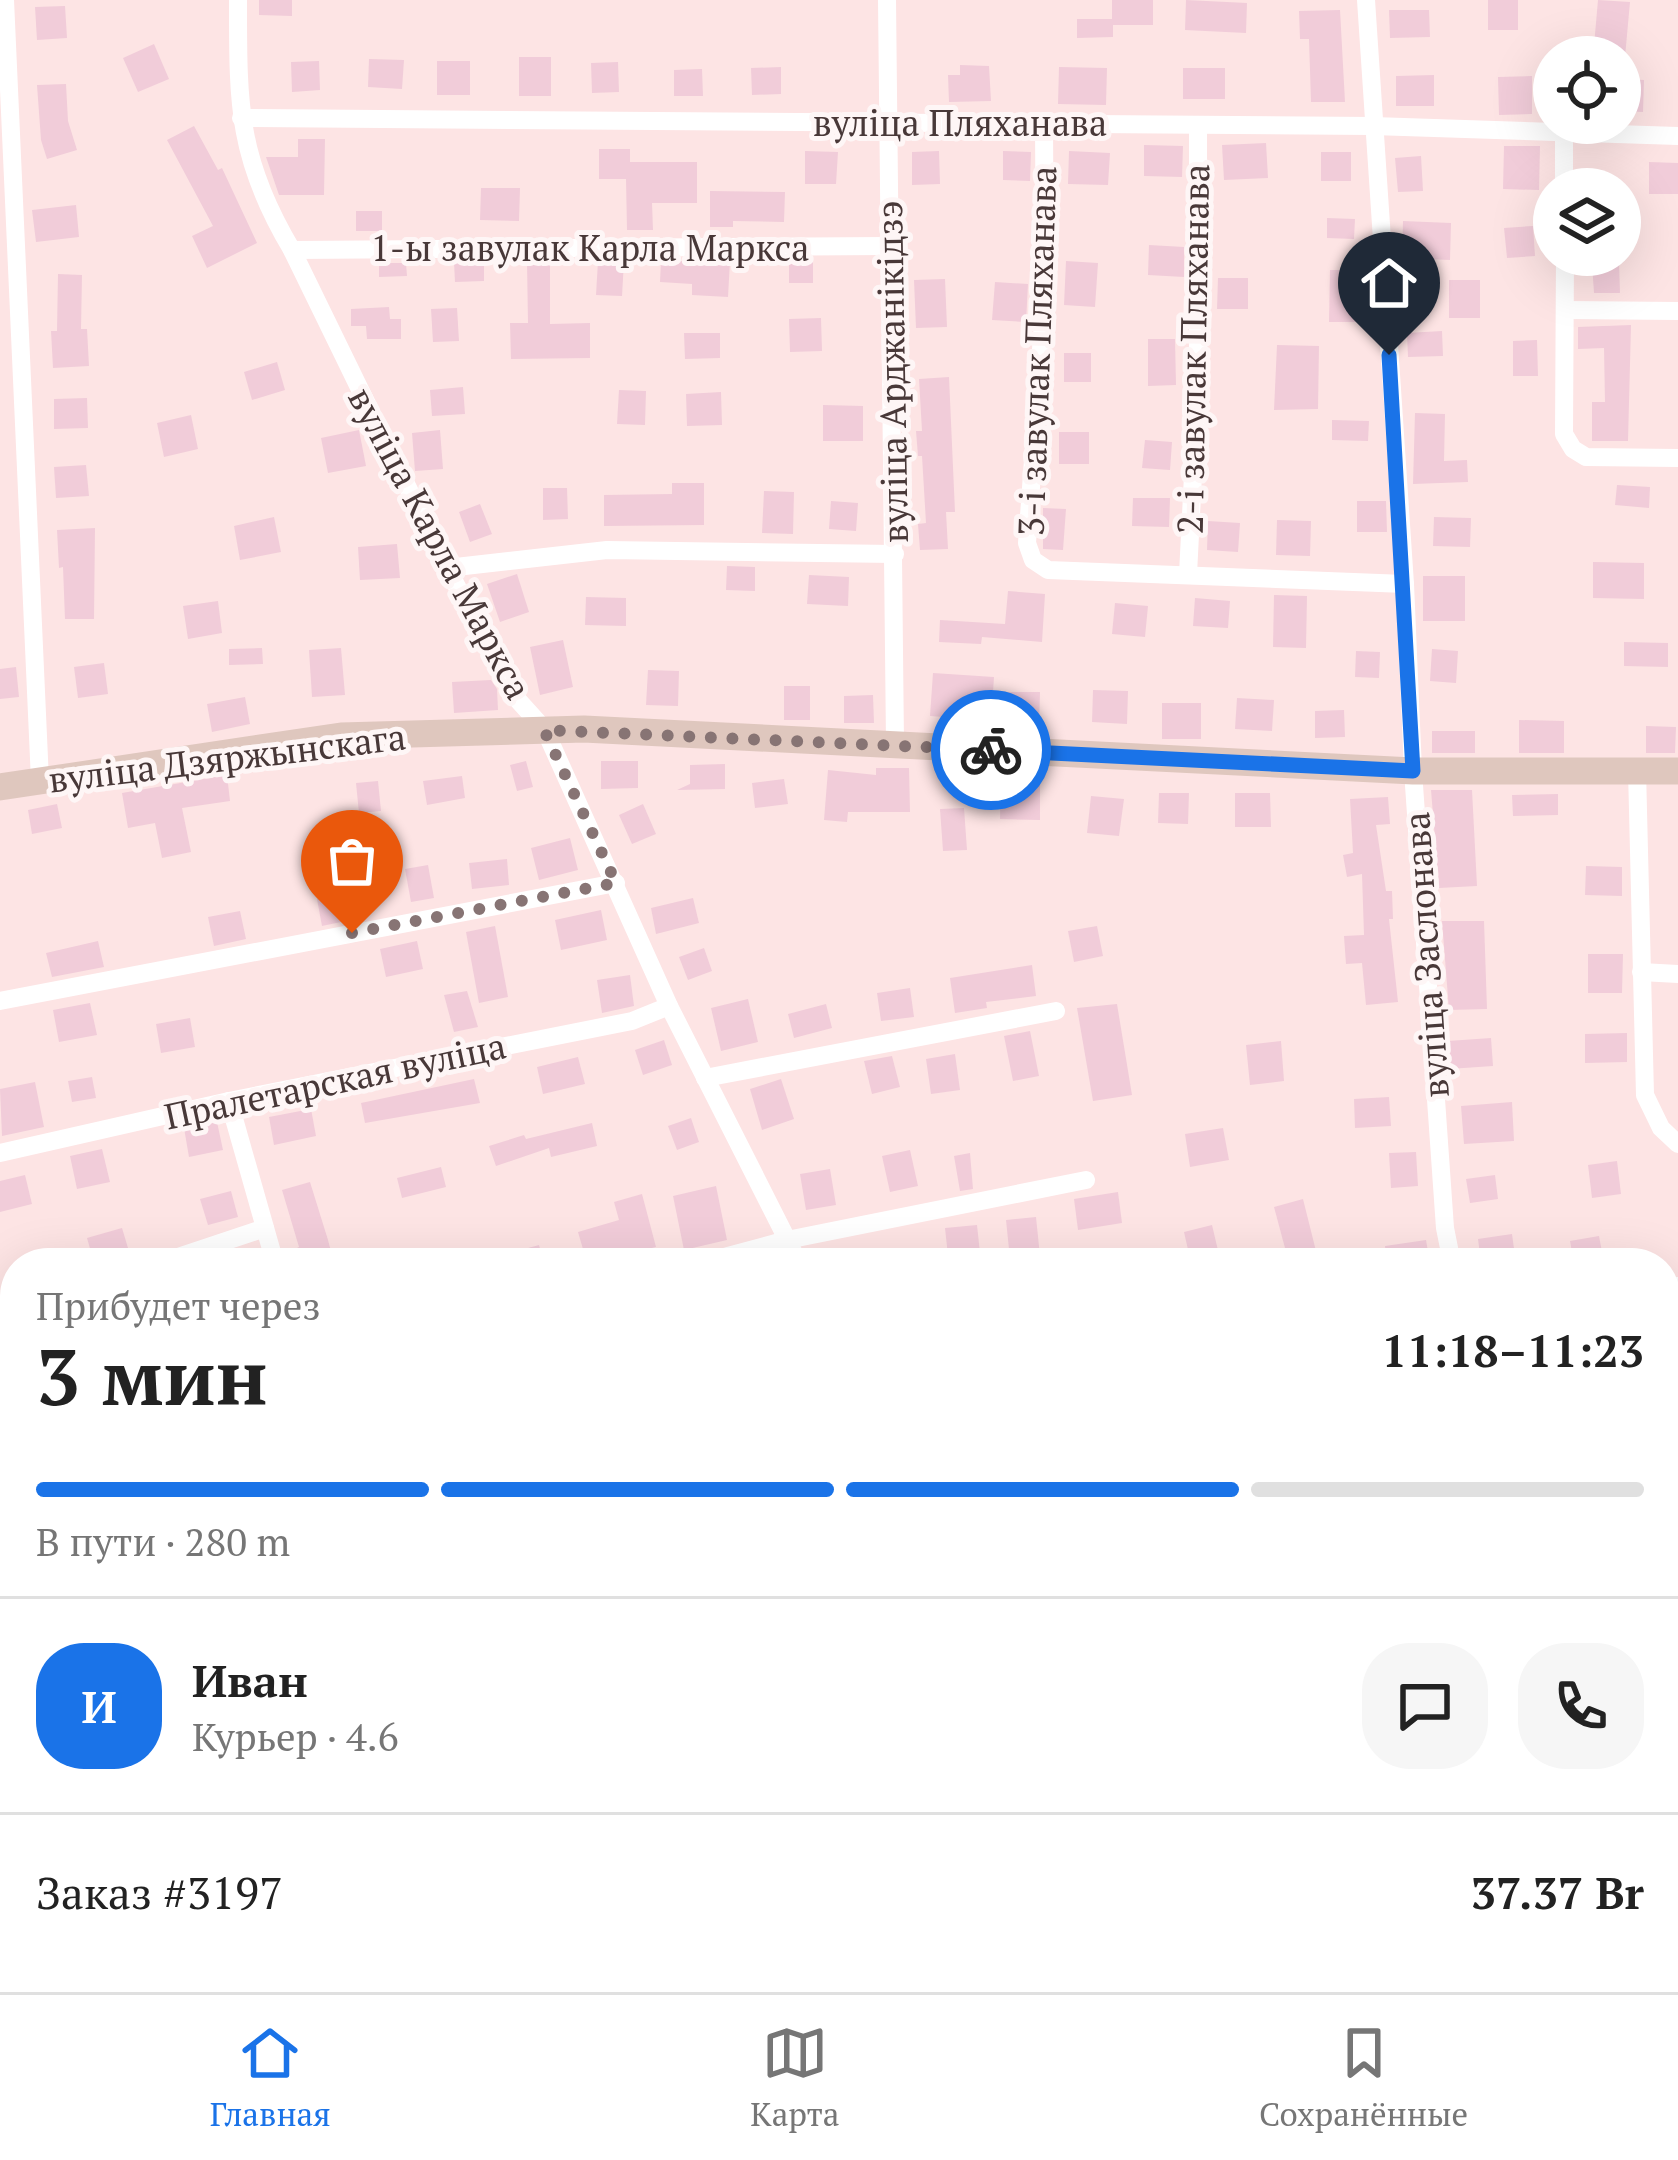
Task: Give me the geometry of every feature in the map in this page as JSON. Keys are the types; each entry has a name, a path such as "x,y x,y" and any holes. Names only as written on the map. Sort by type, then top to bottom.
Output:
{"street":[{"path":"5,0 7,214 40,781"},
{"name":"вуліца Карла Маркса","path":"238,0 241,118 249,161 267,209 292,250 447,568 517,699 544,730 669,1006 792,1248"},
{"name":"вуліца Арджанікідзэ","path":"887,0 895,743"},
{"name":"вуліца Заслонава","path":"1366,0 1413,771 1449,1248"},
{"name":"вуліца Пляханава","path":"241,118 1198,124 1533,132"},
{"name":"3-і завулак Пляханава","path":"1044,124 1045,294 1027,544 1033,560 1048,570 1188,574"},
{"name":"2-і завулак Пляханава","path":"1188,574 1198,377 1198,124"},
{"name":"вуліца Пляханава","path":"1641,135 1678,136"},
{"name":"1-ы завулак Карла Маркса","path":"292,250 890,246"},
{"path":"1564,276 1564,434 1573,449 1586,457 1678,458"},
{"path":"1565,310 1678,311"},
{"path":"447,568 607,550 895,554"},
{"path":"1188,574 1405,584"},
{"name":"вуліца Дзяржынскага","path":"0,788 341,736 544,730 1413,771 1678,771"},
{"path":"1637,770 1646,1095 1661,1128 1678,1144"},
{"path":"0,1001 616,883"},
{"path":"1641,973 1678,974"},
{"name":"Пралетарская вуліца","path":"0,1153 229,1101 632,1021 669,1006"},
{"path":"705,1078 1056,1011"},
{"path":"229,1101 271,1248"},
{"path":"758,1248 1087,1180"},
{"path":"205,1248 265,1228"}],"building":[{"path":"259,0 292,0 292,16 259,15"},
{"path":"1112,0 1153,0 1153,25 1113,25 1113,37 1077,38 1077,19 1112,19"},
{"path":"1186,0 1247,3 1246,33 1185,30"},
{"path":"1488,0 1518,0 1518,30 1488,30"},
{"path":"1598,0 1630,2 1627,36 1595,36"},
{"path":"65,6 67,38 37,40 35,7"},
{"path":"1340,10 1345,102 1311,102 1309,39 1300,39 1299,11"},
{"path":"1389,10 1429,10 1430,37 1390,38"},
{"path":"154,44 169,79 138,92 123,58"},
{"path":"519,57 551,57 551,96 519,96"},
{"path":"369,59 404,60 402,89 368,87"},
{"path":"319,61 320,90 292,92 291,62"},
{"path":"437,61 470,61 470,95 437,95"},
{"path":"618,62 619,92 592,93 591,63"},
{"path":"960,65 989,66 991,101 949,102 948,75 960,75"},
{"path":"781,67 781,94 752,95 751,68"},
{"path":"1059,67 1107,68 1106,105 1058,104"},
{"path":"1183,68 1225,68 1225,99 1183,99"},
{"path":"702,69 703,96 674,96 674,70"},
{"path":"1434,75 1434,106 1396,106 1396,76"},
{"path":"1532,76 1532,114 1499,115 1498,77"},
{"path":"66,84 68,121 77,150 47,159 37,85"},
{"path":"194,126 218,170 222,168 257,243 207,268 192,236 213,226 167,140"},
{"path":"298,139 325,139 324,195 279,195 266,157 298,157"},
{"path":"1266,143 1268,178 1224,180 1222,145"},
{"path":"1144,145 1183,146 1182,177 1144,176"},
{"path":"1504,146 1540,146 1533,190 1503,189"},
{"path":"599,149 630,149 630,162 697,162 697,203 652,203 653,230 627,230 626,179 599,179"},
{"path":"805,151 838,152 836,184 805,184"},
{"path":"939,151 940,184 912,185 912,152"},
{"path":"1003,151 1031,152 1030,181 1003,180"},
{"path":"1069,151 1110,153 1108,185 1068,184"},
{"path":"1321,152 1351,152 1351,181 1321,181"},
{"path":"1421,156 1423,191 1398,192 1395,158"},
{"path":"1649,162 1678,163 1678,194 1649,194"},
{"path":"481,188 520,188 519,221 480,220"},
{"path":"710,191 785,192 784,222 733,221 733,227 710,227"},
{"path":"76,205 79,237 36,242 32,210"},
{"path":"356,211 382,211 382,231 356,231"},
{"path":"1327,218 1355,219 1354,239 1327,238"},
{"path":"1403,221 1451,223 1450,260 1402,258"},
{"path":"1533,226 1533,256 1507,258 1504,228"},
{"path":"1149,245 1184,247 1184,277 1148,275"},
{"path":"598,261 624,261 622,296 596,295"},
{"path":"661,261 730,261 728,297 692,295 692,284 660,282"},
{"path":"789,261 813,261 813,283 789,283"},
{"path":"1066,261 1098,263 1095,307 1064,305"},
{"path":"454,262 484,262 484,281 455,282"},
{"path":"527,262 550,262 550,324 590,323 590,358 511,359 510,323 528,323"},
{"path":"379,263 406,263 407,276 379,277"},
{"path":"1330,270 1361,270 1360,322 1329,322"},
{"path":"58,274 82,275 81,329 87,329 89,366 53,368 51,331 57,331"},
{"path":"1593,276 1619,276 1620,293 1594,293"},
{"path":"1218,278 1248,278 1248,309 1217,309"},
{"path":"945,279 947,327 916,328 914,280"},
{"path":"1449,280 1480,280 1480,318 1449,318"},
{"path":"995,282 1028,284 1026,322 992,320"},
{"path":"389,307 390,319 401,319 401,339 367,339 366,326 351,326 351,309"},
{"path":"457,308 459,341 433,342 431,309"},
{"path":"821,318 822,351 790,352 789,319"},
{"path":"1631,325 1628,441 1592,441 1592,402 1605,402 1604,348 1578,349 1578,327"},
{"path":"1442,331 1443,356 1408,357 1407,333"},
{"path":"684,333 720,333 720,358 685,359"},
{"path":"1148,339 1175,339 1176,385 1148,386"},
{"path":"1537,340 1538,376 1513,376 1513,341"},
{"path":"1277,345 1319,346 1318,409 1274,410"},
{"path":"1064,353 1091,353 1091,382 1064,382"},
{"path":"277,362 285,390 252,400 244,372"},
{"path":"949,377 955,512 946,512 948,549 920,550 918,524 926,523 916,431 922,431 919,379"},
{"path":"463,387 465,414 432,416 430,390"},
{"path":"619,390 646,391 645,425 617,424"},
{"path":"721,392 722,425 687,426 686,394"},
{"path":"87,398 88,428 54,429 54,399"},
{"path":"823,405 863,406 863,441 823,441"},
{"path":"1415,413 1445,414 1444,461 1467,460 1468,482 1413,484"},
{"path":"191,415 198,449 164,457 157,423"},
{"path":"1332,420 1369,421 1368,441 1332,440"},
{"path":"359,430 366,466 328,473 321,438"},
{"path":"440,430 443,469 415,471 412,433"},
{"path":"1059,432 1089,432 1089,464 1059,464"},
{"path":"1145,440 1172,442 1170,470 1142,468"},
{"path":"86,465 89,496 56,498 54,467"},
{"path":"672,483 704,483 704,525 604,526 604,495 672,494"},
{"path":"1617,485 1650,487 1649,508 1615,505"},
{"path":"543,488 567,488 568,519 543,520"},
{"path":"764,491 794,492 793,534 762,533"},
{"path":"1133,498 1170,498 1169,527 1132,526"},
{"path":"831,501 858,503 856,531 829,529"},
{"path":"1357,501 1386,501 1387,532 1357,532"},
{"path":"480,504 492,534 470,542 459,512"},
{"path":"1043,508 1066,509 1063,550 1043,549"},
{"path":"274,517 281,552 240,560 234,526"},
{"path":"1434,517 1471,518 1470,547 1433,546"},
{"path":"1277,520 1311,521 1310,556 1276,555"},
{"path":"1208,521 1240,523 1238,552 1207,550"},
{"path":"95,528 94,619 65,619 57,530"},
{"path":"397,544 400,578 360,580 358,547"},
{"path":"1593,562 1644,563 1644,599 1593,598"},
{"path":"727,566 755,567 755,591 726,590"},
{"path":"517,574 529,612 500,622 487,584"},
{"path":"809,575 849,577 848,606 807,604"},
{"path":"1423,576 1465,576 1465,621 1423,621"},
{"path":"1008,591 1045,594 1042,642 982,637 981,644 939,642 940,620 1005,624"},
{"path":"1274,595 1307,596 1306,648 1273,647"},
{"path":"586,597 626,598 626,626 585,625"},
{"path":"1195,598 1230,601 1228,628 1193,626"},
{"path":"218,601 222,633 188,639 183,606"},
{"path":"1115,603 1148,606 1145,637 1112,634"},
{"path":"563,640 573,687 540,695 530,647"},
{"path":"1624,642 1668,643 1668,667 1624,666"},
{"path":"262,648 263,664 229,665 229,649"},
{"path":"341,648 345,695 312,697 309,650"},
{"path":"1432,649 1458,651 1456,683 1430,681"},
{"path":"1356,651 1380,652 1379,678 1355,677"},
{"path":"104,663 108,694 78,698 74,667"},
{"path":"16,667 19,697 0,699 0,669"},
{"path":"648,670 679,671 678,706 646,705"},
{"path":"933,673 994,677 993,692 1040,692 1039,728 930,716"},
{"path":"491,680 497,689 498,710 454,713 452,682"},
{"path":"784,686 810,686 810,720 784,720"},
{"path":"1093,690 1128,691 1127,724 1092,722"},
{"path":"873,695 874,723 844,723 844,696"},
{"path":"245,697 250,724 212,732 207,704"},
{"path":"1237,698 1274,700 1272,731 1235,729"},
{"path":"1162,703 1201,703 1201,739 1162,739"},
{"path":"1344,710 1345,737 1315,738 1315,711"},
{"path":"1519,720 1564,721 1564,753 1519,753"},
{"path":"1646,726 1676,727 1675,753 1646,753"},
{"path":"1432,731 1475,731 1475,753 1432,753"},
{"path":"526,761 533,787 517,791 510,765"},
{"path":"601,761 638,761 638,788 601,789"},
{"path":"725,764 725,789 677,790 690,784 690,765"},
{"path":"876,768 909,768 910,812 848,812 847,822 824,820 828,770 876,775"},
{"path":"227,775 230,801 182,808 191,852 162,858 155,823 128,828 122,793"},
{"path":"462,776 465,798 427,805 423,781"},
{"path":"1001,777 1040,777 1040,820 1000,819"},
{"path":"784,779 788,804 755,808 752,783"},
{"path":"378,781 381,811 359,813 356,783"},
{"path":"1431,790 1472,790 1477,886 1439,888"},
{"path":"1159,793 1189,793 1188,824 1158,823"},
{"path":"1235,793 1270,793 1271,827 1235,827"},
{"path":"1558,794 1558,815 1513,816 1512,795"},
{"path":"1091,796 1124,799 1119,836 1087,833"},
{"path":"1388,797 1390,824 1376,825 1386,891 1392,891 1393,919 1389,919 1398,1002 1366,1005 1362,963 1346,964 1344,936 1364,935 1362,874 1347,877 1343,855 1353,853 1350,799"},
{"path":"57,804 62,828 32,834 28,810"},
{"path":"643,804 656,834 632,844 619,815"},
{"path":"964,808 967,850 943,851 940,809"},
{"path":"570,838 578,870 539,880 531,848"},
{"path":"507,859 509,885 472,889 469,863"},
{"path":"428,865 434,898 411,902 405,869"},
{"path":"1586,866 1622,867 1622,896 1585,895"},
{"path":"355,892 360,918 322,926 317,899"},
{"path":"693,898 699,923 656,934 651,908"},
{"path":"601,910 607,940 561,950 555,920"},
{"path":"240,911 246,939 214,946 208,917"},
{"path":"1442,921 1484,921 1487,1009 1449,1010"},
{"path":"495,926 508,997 479,1003 466,932"},
{"path":"1097,926 1103,956 1074,962 1068,931"},
{"path":"98,941 104,967 52,977 46,953"},
{"path":"417,941 423,969 386,977 380,949"},
{"path":"704,948 712,971 688,980 679,957"},
{"path":"1588,954 1623,954 1622,993 1588,993"},
{"path":"1032,965 1036,996 986,1002 987,1008 955,1013 950,978"},
{"path":"630,975 634,1006 602,1013 597,980"},
{"path":"910,988 914,1017 881,1021 877,993"},
{"path":"467,991 478,1027 454,1032 444,995"},
{"path":"748,999 758,1042 721,1051 711,1008"},
{"path":"90,1003 97,1035 59,1042 53,1010"},
{"path":"826,1004 832,1028 794,1038 788,1014"},
{"path":"1117,1004 1132,1095 1093,1101 1077,1008"},
{"path":"190,1018 195,1047 161,1053 156,1024"},
{"path":"1030,1031 1039,1076 1013,1081 1004,1036"},
{"path":"1627,1033 1627,1062 1585,1063 1585,1034"},
{"path":"1491,1038 1493,1066 1449,1069 1448,1041"},
{"path":"664,1040 672,1065 643,1075 635,1050"},
{"path":"1281,1041 1284,1081 1250,1085 1246,1045"},
{"path":"955,1054 960,1090 931,1094 926,1059"},
{"path":"892,1056 900,1087 872,1094 864,1061"},
{"path":"578,1057 585,1084 543,1094 537,1067"},
{"path":"92,1077 96,1098 72,1102 68,1081"},
{"path":"474,1079 480,1103 365,1123 361,1103"},
{"path":"781,1079 794,1119 762,1130 750,1089"},
{"path":"35,1082 44,1127 2,1136 0,1089"},
{"path":"1389,1097 1391,1126 1355,1128 1354,1099"},
{"path":"1512,1102 1514,1141 1464,1144 1461,1106"},
{"path":"311,1109 316,1136 274,1145 269,1117"},
{"path":"691,1118 699,1142 677,1150 668,1126"},
{"path":"217,1122 223,1150 189,1157 184,1128"},
{"path":"592,1123 597,1146 551,1157 549,1148 496,1166 489,1146 524,1135 526,1139"},
{"path":"1223,1128 1229,1160 1190,1167 1185,1134"},
{"path":"102,1149 110,1182 77,1189 70,1156"},
{"path":"910,1150 918,1186 890,1192 882,1156"},
{"path":"1416,1152 1418,1186 1391,1188 1389,1153"},
{"path":"970,1153 973,1189 960,1191 954,1156"},
{"path":"1617,1161 1621,1194 1592,1198 1588,1165"},
{"path":"441,1167 446,1187 402,1198 397,1178"},
{"path":"830,1169 836,1205 806,1210 800,1174"},
{"path":"25,1175 32,1204 0,1212 0,1181"},
{"path":"1495,1175 1498,1199 1470,1203 1466,1179"},
{"path":"310,1182 330,1248 297,1248 282,1190"},
{"path":"716,1186 727,1240 684,1248 673,1196"},
{"path":"231,1191 238,1217 208,1225 200,1199"},
{"path":"1118,1192 1122,1223 1078,1230 1074,1199"},
{"path":"642,1194 656,1247 583,1248 578,1232 619,1220 614,1202"},
{"path":"1303,1199 1315,1248 1285,1248 1274,1207"},
{"path":"1036,1217 1039,1248 1009,1248 1006,1220"},
{"path":"977,1225 979,1248 947,1248 945,1228"},
{"path":"1212,1225 1217,1248 1188,1248 1184,1232"},
{"path":"122,1228 128,1248 90,1248 87,1238"},
{"path":"1512,1234 1514,1248 1479,1248 1478,1239"},
{"path":"1599,1236 1601,1248 1571,1248 1570,1241"},
{"path":"1426,1240 1427,1248 1385,1248"}],"way so far":[{"path":"352,933 616,883 544,730 991,750"}],"route":[{"path":"991,750 1413,771 1389,355"}]}
